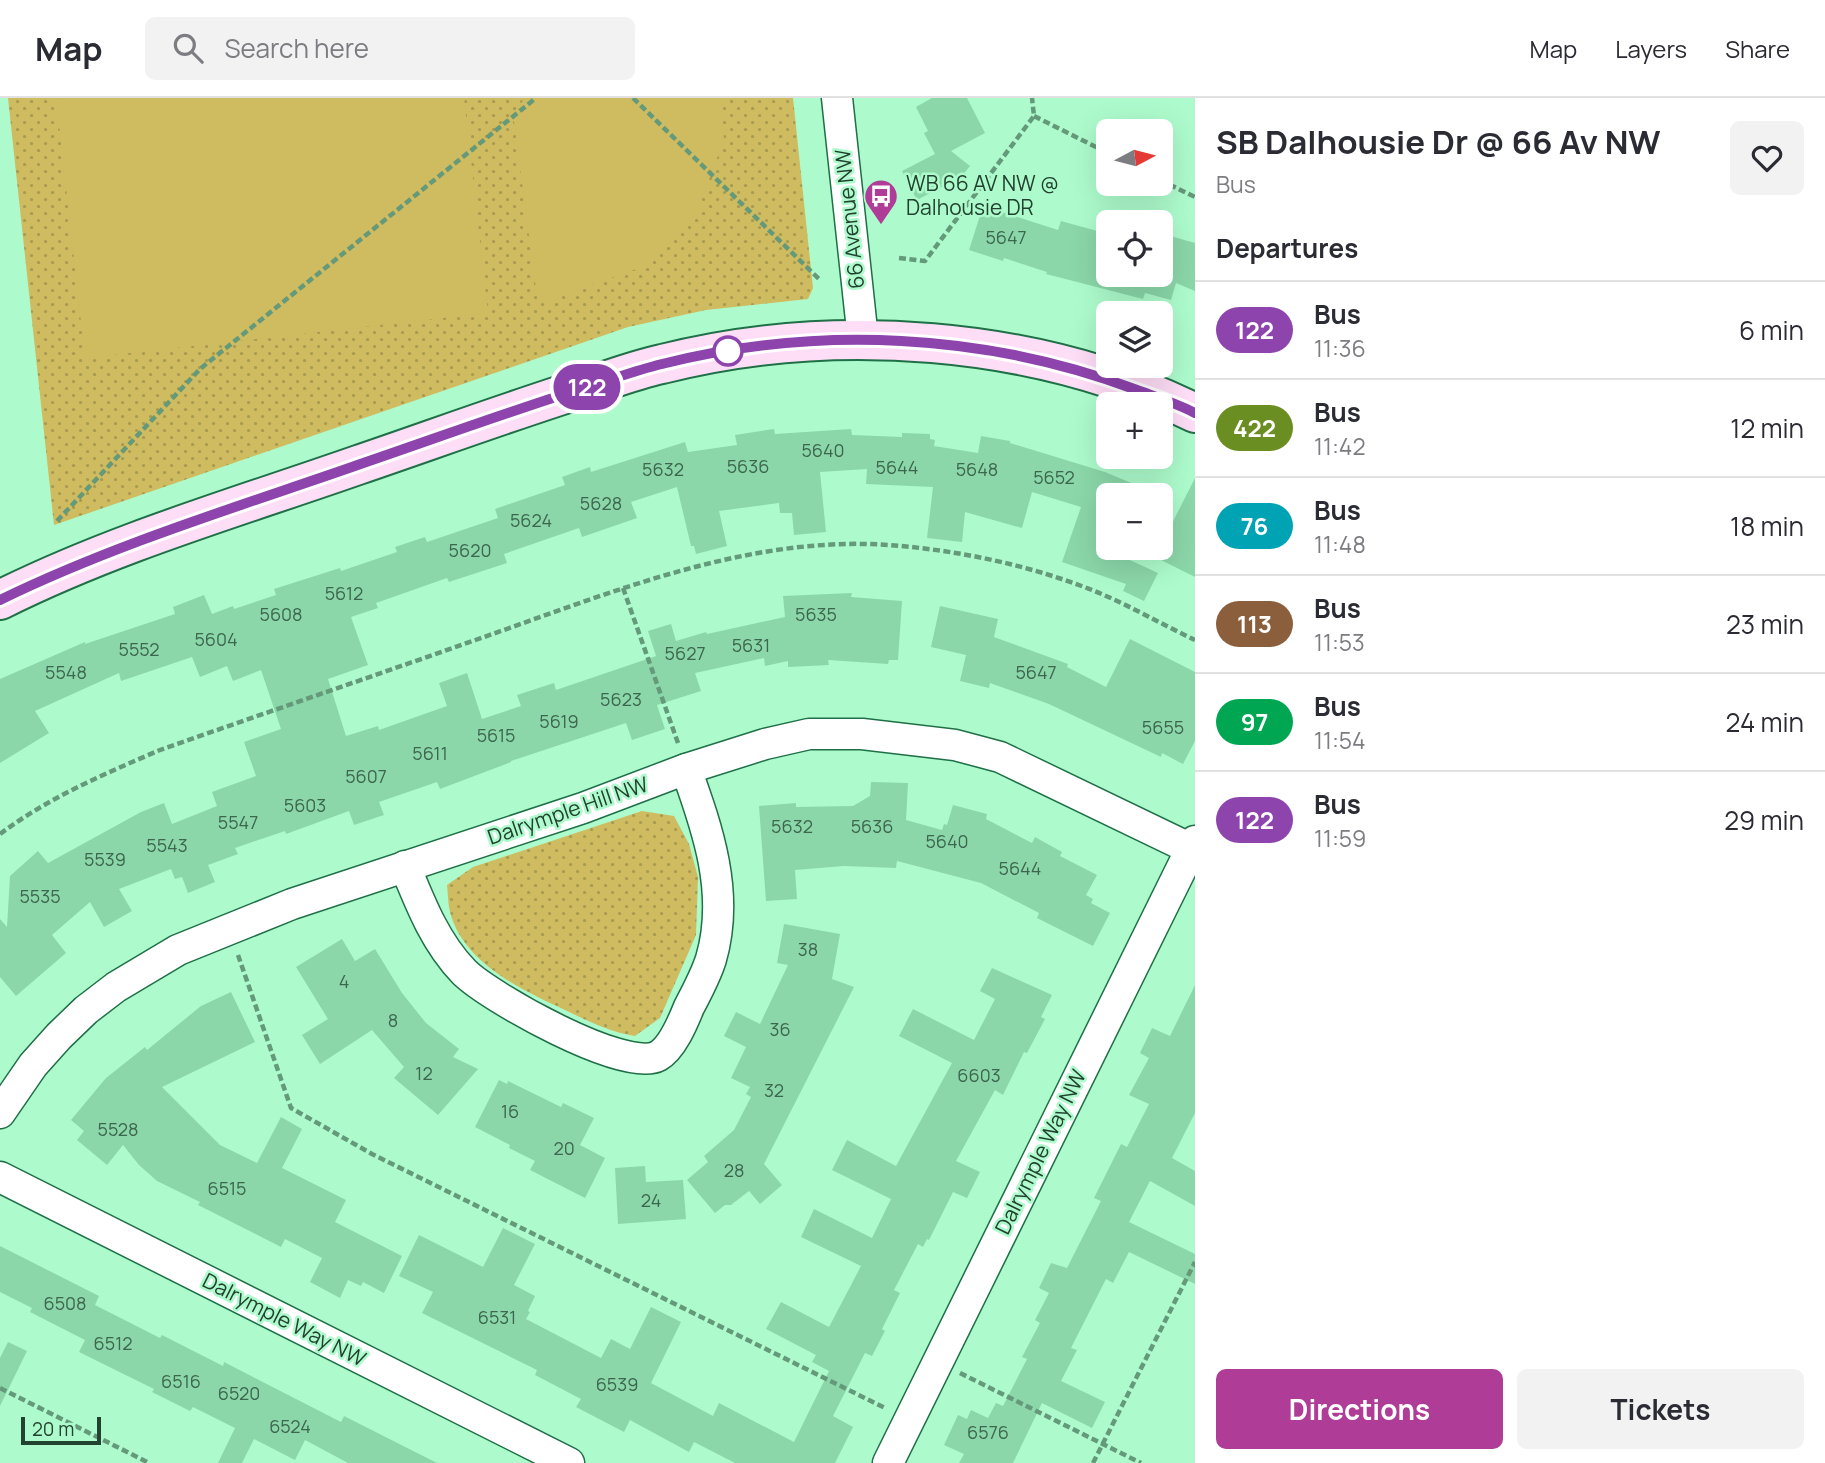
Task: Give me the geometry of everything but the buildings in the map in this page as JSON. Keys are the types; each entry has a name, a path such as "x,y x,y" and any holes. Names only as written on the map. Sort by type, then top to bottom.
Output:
{"street":[{"name":"66 Avenue NW","path":"837,98 863,339"},
{"path":"0,600 49,576 142,541 560,396 649,368 734,350 863,339 984,349 1094,373 1195,412"},
{"name":"Dalrymple Hill NW","path":"0,1113 33,1065 86,1010 148,967 178,950 229,928 405,866 583,808 686,769 765,744 809,734 862,734 919,739 1000,757 1193,845"},
{"path":"405,866 430,926 464,972 545,1024 605,1050 642,1060 658,1056 669,1044 688,1010 710,961 717,931 717,872 705,822 686,769"},
{"name":"Dalrymple Way NW","path":"888,1463 1193,845"},
{"name":"Dalrymple Way NW","path":"0,1177 569,1463"}],"path":[{"path":"57,522 200,369 536,98"},
{"path":"633,98 819,279"},
{"path":"899,258 925,261 1034,116 1032,98"},
{"path":"1034,116 1096,147"},
{"path":"1173,186 1195,197"},
{"path":"0,834 85,782 160,750 623,588 732,558 786,548 839,544 899,546 965,554 1021,567 1093,590 1195,640"},
{"path":"623,588 686,769"},
{"path":"229,928 291,1108 372,1154 909,1419"},
{"path":"1093,1463 1195,1262"},
{"path":"937,1362 1141,1463"},
{"path":"0,1388 149,1463"}],"shaded area":[{"path":"8,98 793,98 813,288 808,299 706,310 628,327 54,525"},
{"path":"56,98 464,98 488,313 85,358"},
{"path":"525,98 721,98 724,140 694,219 639,268 538,304 513,114"},
{"path":"642,811 674,816 689,844 698,877 696,935 660,1018 635,1036 590,1022 496,973 467,946 457,930 450,912 447,885 473,867"}],"bus line":[{"name":"122","path":"0,600 49,576 142,541 560,396 662,364 734,350 785,343 863,339 984,349 1094,373 1195,413"}],"place":[{"name":"WB 66 AV NW @ Dalhousie DR","path":"881,226"}]}
